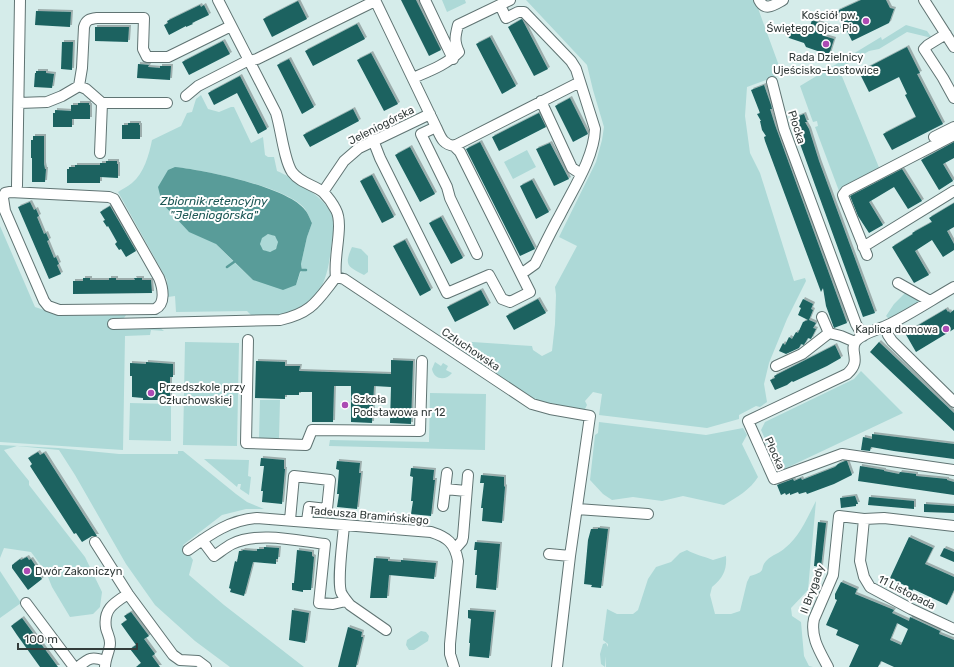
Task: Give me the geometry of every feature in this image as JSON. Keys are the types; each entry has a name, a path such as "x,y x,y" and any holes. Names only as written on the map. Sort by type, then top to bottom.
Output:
{"street":[{"path":"17,186 20,0"},
{"path":"113,324 271,320 289,318 297,316 315,304 336,277 334,268 338,217 336,209 323,192 300,179 293,173 287,160 276,113 218,0"},
{"name":"Jeleniogórska","path":"186,96 198,86 249,61 258,59 375,0 430,114 359,148 344,161 323,192"},
{"path":"425,0 453,58"},
{"path":"413,78 453,58 459,52 455,43 455,35 458,25 510,0"},
{"path":"759,0 762,5 770,7 783,0"},
{"path":"924,0 954,47"},
{"path":"500,5 506,18 518,12 524,12 566,55 576,69 595,129 595,135 582,174 535,264 521,274"},
{"path":"79,86 83,57 84,27 89,19 144,18 143,49 147,57 168,57 231,26"},
{"path":"946,34 924,49 954,98"},
{"path":"454,146 580,82"},
{"name":"Płocka","path":"772,82 784,129 856,324 859,339 854,349 854,366 847,374 748,421 774,480 842,454 954,470"},
{"path":"19,103 47,102 62,96 79,86"},
{"path":"79,86 86,89 102,103 167,103"},
{"path":"541,101 572,168 582,174"},
{"path":"100,153 102,103"},
{"path":"373,140 380,158 448,293 489,275 502,299 510,302 530,292 460,152 454,146 443,142 430,114"},
{"path":"436,127 421,134 477,254"},
{"path":"934,137 954,127"},
{"path":"950,191 941,205 926,203 876,234 865,251 843,195 846,191 954,135"},
{"path":"5,193 78,195 109,197 114,199 162,283 163,301 160,307 155,309 132,310 59,310 48,306 36,286 5,211 3,198 5,193"},
{"name":"Człuchowska","path":"336,277 344,279 532,404 550,409 590,416 570,556 557,667"},
{"path":"898,283 930,301"},
{"path":"829,333 859,339 885,327 954,286"},
{"path":"132,310 132,324"},
{"path":"822,317 829,333"},
{"path":"885,327 892,341 954,402"},
{"path":"776,366 802,354 829,333"},
{"path":"248,340 246,443 306,445 312,430 420,431 422,361"},
{"path":"443,506 446,473"},
{"path":"454,667 450,654 458,561 455,549 462,541 463,537 468,475"},
{"path":"290,520 294,476 330,480 327,509 309,507 307,521"},
{"path":"445,489 466,491"},
{"path":"577,509 648,514"},
{"name":"II Brygady","path":"828,667 816,644 812,626 833,575 839,516 864,519"},
{"name":"Tadeusza Bramińskiego","path":"188,550 228,524 249,518 307,521 431,532 446,539 455,549"},
{"path":"864,519 884,518 954,526"},
{"name":"11 Listopada","path":"864,519 860,561 864,577 870,587 911,609 954,629"},
{"path":"344,525 340,576 341,591 346,601 386,630"},
{"path":"202,540 214,556 232,544 255,538 325,544 319,603 333,604 346,601"},
{"path":"95,542 128,594 173,655 180,660 198,661 206,667"},
{"path":"549,554 570,556"},
{"path":"78,667 87,659 93,657 105,664 110,644 106,623 108,610 116,602 128,594"},
{"path":"26,603 74,667"}],"shaded area":[{"path":"442,0 465,0 466,3 447,12"},
{"path":"526,0 755,0 782,74 747,87 745,116 750,153 760,173 794,281 805,278 806,281 787,319 769,363 764,384 767,402 760,407 756,406 739,415 739,419 707,428 599,415 602,394 593,392 585,401 587,405 585,409 580,410 546,404 537,401 519,390 442,340 532,346 533,350 542,356 552,351 555,324 555,287 577,246 559,237 596,162 604,127 587,65"},
{"path":"906,25 927,31 932,38 907,32 879,49 869,51 839,69 880,170 839,191 815,127 818,126 817,121 813,122 800,86 881,37 882,40"},
{"path":"201,95 208,109 219,112 234,107 251,143 263,137 265,155 268,157 274,157 277,171 299,183 315,195 328,207 331,213 333,231 329,261 324,281 320,290 314,297 298,310 282,315 253,317 247,311 176,312 175,296 168,297 167,280 118,192 132,183 140,174 148,158 152,140 181,126 187,113 192,112 196,99","holes":["175,167 224,176 264,187 296,201 305,209 312,223 307,237 301,264 302,268 296,285 253,280 216,244"]},
{"path":"527,150 536,167 513,179 504,162"},
{"path":"0,226 35,307 62,316 126,315 124,318 111,318 111,328 159,327 164,331 151,330 150,335 125,336 123,450 0,442"},
{"path":"269,234 275,237 278,243 275,249 269,252 263,249 260,243 263,237"},
{"path":"352,247 361,249 368,256 368,272 364,275 351,267 349,264 348,258"},
{"path":"907,291 922,300 889,319 886,316 894,304"},
{"path":"185,342 239,343 237,446 183,445"},
{"path":"435,362 441,366 443,363 448,366 446,370 452,373 450,376 440,378 435,375 432,369"},
{"path":"861,371 903,413 780,471 761,430 765,422 854,379"},
{"path":"430,393 486,394 485,450 329,446 330,440 429,442"},
{"path":"260,400 280,400 279,438 259,438"},
{"path":"130,403 171,404 171,441 129,440"},
{"path":"599,422 706,435 743,428 747,435 742,444 758,477 747,489 724,505 683,496 662,501 633,497 612,500 603,494 590,480 595,435 598,433"},
{"path":"0,445 58,448 119,454 178,454 178,451 183,451 247,502 264,509 246,509 222,515 183,545 193,560 189,575 224,605 304,667 230,667 195,641 155,605 126,564 59,450 17,446 4,450 29,481 29,485 85,557 102,592 100,607 93,614 70,617 52,587 46,572 31,552 4,548 0,558"},
{"path":"204,459 249,460 248,476 251,477 249,495 240,489 241,484 238,484 237,487"},
{"path":"816,501 808,590 791,608 792,616 801,622 804,656 809,666 813,667 606,667 606,656 605,667 601,664 600,654 603,644 606,643 608,647 608,644 603,640 607,609 617,614 633,614 638,610 648,579 656,567 671,562 680,553 687,550 713,560 726,556 724,573 712,587 710,595 715,614 731,614 740,611 747,582 750,576 759,573 767,560 783,550 795,538"},
{"path":"0,571 21,603 0,618"},
{"path":"421,631 426,632 429,636 428,641 414,650 409,650 406,645 407,640"}],"water":[{"name":"Zbiornik retencyjny \"Jeleniogórska\"","path":"175,167 244,181 282,194 296,202 305,210 312,223 307,237 301,264 302,270 296,285 283,290 253,280 216,244 189,232 162,203 158,187 168,170","holes":["268,234 275,236 278,242 276,249 270,252 263,250 260,244 262,238"]}],"building":[{"path":"401,0 416,0 441,50 429,56"},
{"name":"Kościół pw. Świętego Ojca Pio","path":"861,0 886,0 890,8 894,9 889,23 852,41 847,31 840,28 842,22 837,11"},
{"path":"298,1 307,19 272,37 263,19"},
{"path":"200,5 201,7 204,5 209,15 169,35 164,25 168,23 167,21"},
{"path":"36,11 71,12 70,27 35,25"},
{"path":"522,19 548,69 534,76 508,27"},
{"path":"812,20 828,26 824,36 834,39 829,55 806,47 804,43 789,38 787,34 789,30 807,36"},
{"path":"357,24 365,39 313,66 305,51"},
{"path":"95,27 129,27 128,42 95,41"},
{"path":"490,37 516,86 502,94 476,44"},
{"path":"223,41 230,54 189,75 182,62"},
{"path":"62,42 73,42 72,70 61,69"},
{"path":"907,47 920,73 917,74 943,124 892,150 883,134 916,117 905,95 907,94 899,77 869,92 859,72"},
{"path":"371,53 398,104 384,111 357,60"},
{"path":"289,59 314,107 302,114 277,65"},
{"path":"138,64 160,68 160,66 171,66 170,80 137,78"},
{"path":"36,71 46,71 46,73 54,74 52,88 34,87"},
{"path":"240,76 267,129 258,134 237,93 214,105 208,93"},
{"path":"764,85 771,105 772,109 770,109 775,125 847,323 834,328 826,306 823,288 821,292 765,141 764,137 766,136 762,130 761,121 757,114 760,113 751,90"},
{"path":"570,98 588,134 573,142 555,106"},
{"path":"78,103 89,103 90,119 72,119 72,127 53,127 53,113 55,113 55,110 71,111 71,105 78,105"},
{"path":"353,109 359,121 310,147 303,135"},
{"path":"539,113 546,127 499,151 492,137"},
{"path":"804,114 807,122 805,122 809,129 819,161 875,313 863,317 791,119"},
{"path":"128,123 139,123 140,139 122,139 122,125 128,125"},
{"path":"33,136 44,136 44,164 46,169 45,182 32,182 31,140 33,140"},
{"path":"480,142 535,249 520,256 466,149"},
{"path":"954,142 954,158 943,164 953,181 939,190 921,160"},
{"path":"550,143 569,179 554,186 536,149"},
{"path":"410,147 435,194 420,202 395,155"},
{"path":"106,161 117,161 118,178 100,177 100,183 67,183 67,169 69,169 69,167 75,167 75,165 100,165 100,163 106,163"},
{"path":"902,169 922,201 908,209 894,187 869,202 883,225 869,233 858,216 850,196"},
{"path":"372,175 394,217 382,223 360,181"},
{"path":"532,180 549,212 536,219 520,186"},
{"path":"30,202 34,210 36,209 39,216 37,217 44,234 46,233 49,240 47,241 54,258 56,257 59,264 57,265 61,274 49,279 18,207"},
{"path":"954,203 954,227 947,231 954,244 954,250 943,257 932,240 915,251 929,275 914,283 892,247 913,234 912,233 932,222 929,218"},
{"path":"110,206 136,251 126,257 121,249 119,250 115,244 117,242 108,226 107,227 103,221 105,220 100,212"},
{"path":"441,217 463,258 451,264 429,223"},
{"path":"405,240 431,290 420,296 393,246"},
{"path":"83,278 90,278 90,280 109,280 109,278 116,278 116,280 135,280 134,278 142,278 142,280 151,280 152,293 73,294 73,281 83,281"},
{"path":"481,290 489,305 455,322 447,307"},
{"path":"538,299 546,313 514,330 506,316"},
{"path":"803,299 813,304 811,309 813,310 809,320 816,323 813,328 816,329 811,339 808,338 804,345 801,344 799,348 786,354 779,351 783,343 785,345 789,337 792,339 796,332 798,333 803,322 808,320 798,315 801,308 799,307"},
{"path":"946,309 950,313 954,310 954,329 916,352 905,333"},
{"path":"879,342 954,413 954,431 870,352"},
{"path":"835,345 841,358 775,390 770,380 775,378 774,376"},
{"path":"391,360 413,361 411,424 390,423 391,387 374,386 372,423 351,422 351,386 334,386 333,422 312,422 312,392 299,392 299,395 285,395 285,399 255,398 256,361 285,362 285,366 300,366 299,371 391,374"},
{"path":"146,362 173,364 173,377 170,377 170,398 143,400 143,398 132,397 132,376 130,376 130,363 146,364"},
{"path":"872,434 954,444 954,459 871,447 870,451 861,450 863,437 872,439"},
{"path":"38,452 40,455 44,453 97,536 92,536 82,542 76,533 74,534 30,466 32,464 28,458"},
{"path":"261,458 284,460 285,469 282,504 262,502 263,491 261,491 264,466 260,466"},
{"path":"337,461 360,463 359,473 361,473 357,509 337,507 339,494 337,494 339,470 336,469"},
{"path":"847,461 852,475 834,484 807,494 806,492 799,494 798,492 790,495 790,493 786,495 785,493 781,495 777,485 793,479 794,481 801,478 802,480 835,467"},
{"path":"860,466 899,474 900,472 916,474 916,476 947,479 954,482 954,495 858,481"},
{"path":"411,468 434,470 433,480 435,480 431,516 411,514 413,501 411,501 413,477 410,476"},
{"path":"481,475 504,477 505,487 502,523 482,521 483,508 481,508 484,483 480,483"},
{"path":"855,496 858,504 856,504 856,506 841,508 840,498"},
{"path":"869,497 914,501 914,509 868,505"},
{"path":"924,504 954,506 954,513 924,512"},
{"path":"818,522 826,523 821,567 814,566"},
{"path":"591,529 608,529 601,588 591,587 592,585 584,584 588,540"},
{"path":"909,537 933,548 925,564 954,577 954,590 947,605 913,589 912,592 905,589 906,586 890,578"},
{"path":"475,542 500,544 496,590 476,588 477,575 475,575 477,550 474,550"},
{"path":"264,547 279,548 276,564 253,562 244,596 230,592 231,589 229,588 235,561 237,562 239,551 257,551 257,549 264,549"},
{"path":"944,548 954,552 954,562 940,556"},
{"path":"297,550 312,552 312,556 314,557 311,590 303,590 303,592 292,590"},
{"name":"Dwór Zakoniczyn","path":"27,557 29,560 31,559 41,574 39,575 42,579 28,590 12,568 12,565 20,559 21,560"},
{"path":"374,558 388,559 388,561 401,562 401,560 436,563 434,579 389,575 387,598 370,598"},
{"path":"841,582 857,589 855,594 894,610 892,613 909,621 910,617 940,631 939,634 954,640 954,667 894,667 881,661 878,667 849,667 859,645 836,635 838,630 826,625 837,600 835,599 835,594","holes":["897,623 908,629 901,645 890,640"]},
{"path":"292,610 309,613 305,643 289,640"},
{"path":"468,610 494,612 489,658 469,656 471,619 468,618"},
{"path":"131,612 149,636 144,639 155,654 152,656 160,667 136,667 141,663 130,649 136,645 121,624 127,620 124,616"},
{"path":"22,618 58,667 40,667 11,626"},
{"path":"348,627 362,632 361,637 363,637 356,667 338,667"}],"waterway":[{"path":"227,267 234,262"}],"place":[{"name":"Kościół pw. Świętego Ojca Pio","path":"866,21"},
{"name":"Rada Dzielnicy Ujeścisko-Łostowice","path":"826,44"},
{"name":"Kaplica domowa","path":"946,329"},
{"name":"Przedszkole przy Człuchowskiej","path":"151,393"},
{"name":"Szkoła Podstawowa nr 12","path":"345,405"},
{"name":"Dwór Zakoniczyn","path":"27,571"}]}
